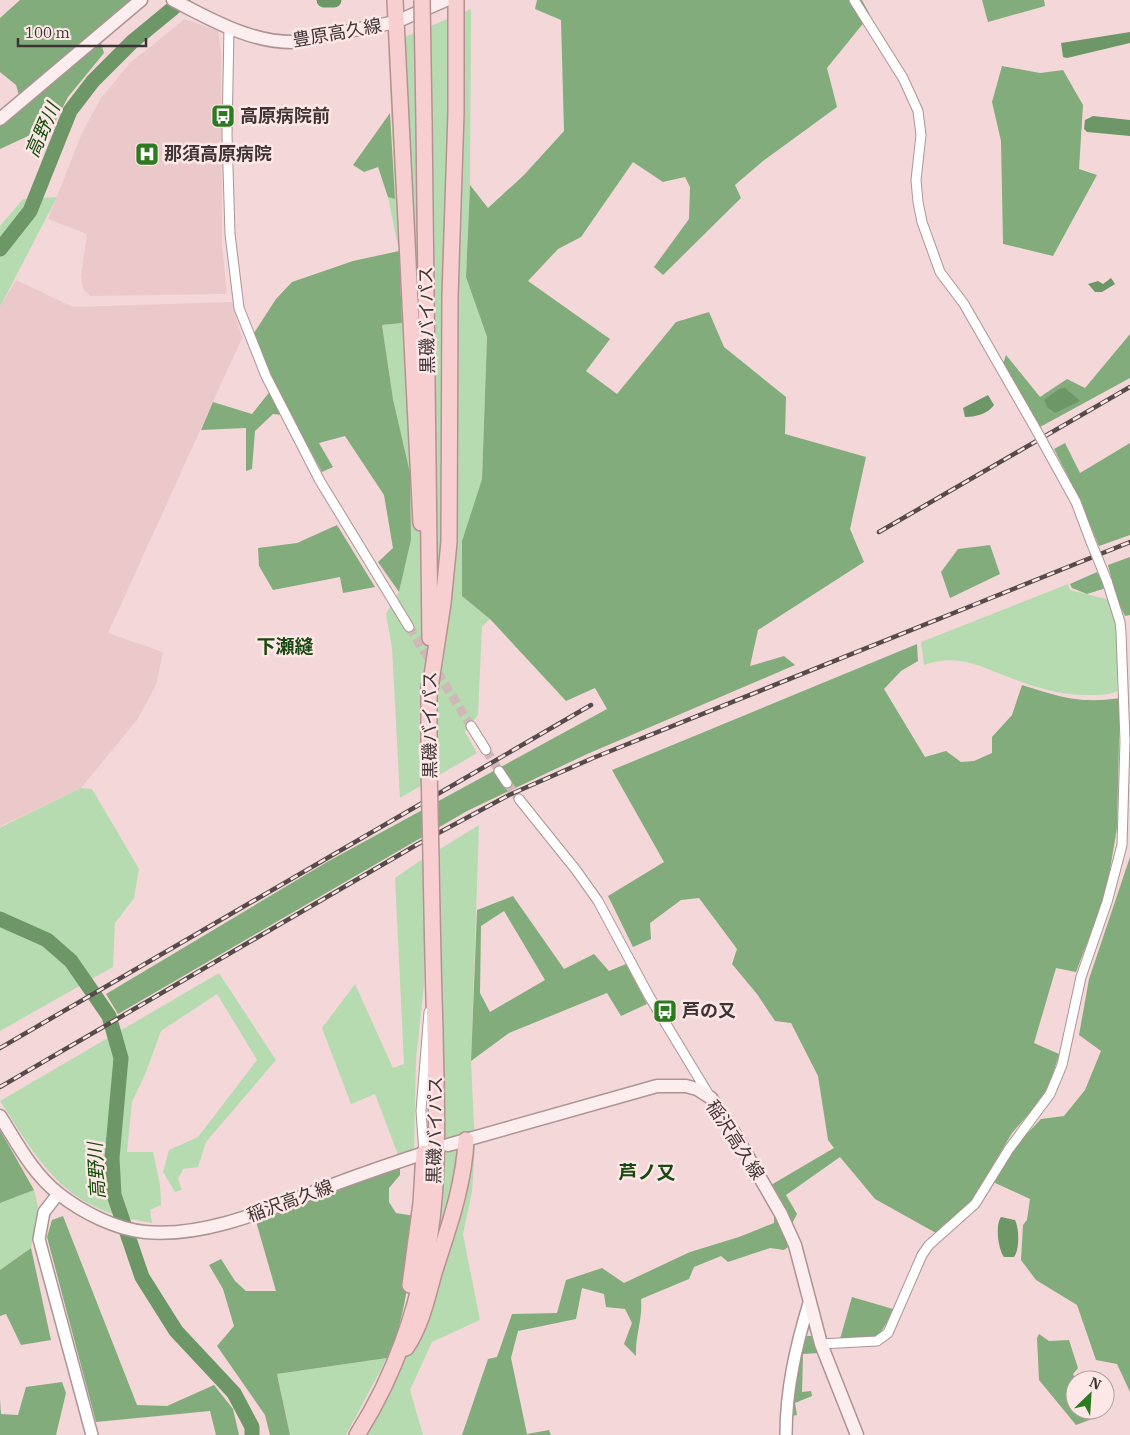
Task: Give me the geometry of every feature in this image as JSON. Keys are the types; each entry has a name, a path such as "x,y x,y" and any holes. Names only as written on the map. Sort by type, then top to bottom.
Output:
{"highway":[{"path":"395,0 418,491 422,540 430,586"},
{"name":"黒磯バイパス","path":"357,1435 396,1357 417,1295 430,1234 436,1115 429,767 430,586 422,0"},
{"path":"429,695 444,595 449,542 450,296 456,113 456,0"},
{"path":"396,1357 414,1335 422,1316 457,1200 465,1160 466,1140"},
{"path":"396,1357 418,1224 427,1152"}],"main road":[{"path":"0,119 141,0"},
{"name":"豊原高久線","path":"173,0 229,27 264,39 292,42 396,22 446,0"},
{"name":"稲沢高久線","path":"448,1146 658,1086 686,1086 697,1089 711,1098 733,1131 781,1214 795,1245 808,1303 821,1344 857,1435"},
{"path":"0,1116 41,1177 58,1194"},
{"name":"稲沢高久線","path":"58,1194 108,1221 145,1232 168,1232 226,1223 257,1214 427,1152"}],"street":[{"path":"821,1344 877,1341 888,1333 922,1255 930,1245 975,1204 1009,1149 1050,1094 1062,1065 1081,977 1107,902 1122,845 1125,741 1120,622 1107,581 1076,502 964,304 940,272 922,222 918,202 916,180 921,135 918,111 903,78 854,0"},
{"path":"229,27 227,135 229,225 233,272 239,308 266,376 320,482 409,627"},
{"path":"471,726 486,750"},
{"path":"499,771 507,783"},
{"path":"518,799 594,895 649,996 711,1098"},
{"path":"427,1152 421,1111 434,976"},
{"path":"58,1194 44,1212 38,1239 92,1435"},
{"path":"786,1435 790,1376 796,1345 808,1303"}],"shaded area":[{"path":"20,0 131,0 97,30 104,53 68,97 54,124 0,149 0,124 22,105 16,85 0,72 0,18"},
{"path":"537,0 862,0 870,15 827,68 837,107 763,161 735,185 741,198 663,275 654,267 689,219 690,187 685,177 663,182 633,162 581,237 558,249 528,281 610,339 586,371 617,394 676,322 709,312 724,347 786,397 785,434 866,457 850,529 864,562 758,630 750,666 784,656 795,665 585,755 467,811 118,1014 106,994 327,862 607,709 595,688 566,701 490,619 462,596 462,541 482,479 487,337 466,277 470,185 488,208 524,175 564,131 561,20 535,9"},
{"path":"982,0 1044,0 1045,6 988,22"},
{"path":"471,9 470,185 466,277 487,337 482,479 462,541 462,595 490,619 482,627 478,715 465,732 477,753 400,798 392,648 386,614 399,592 411,540 410,473 393,399 382,325 402,323 399,251 388,197 395,198 388,44"},
{"name":"那須高原病院","path":"185,19 218,31 221,51 222,246 227,294 90,296 83,289 81,276 87,234 48,219 82,133 101,98 130,63"},
{"path":"1130,32 1130,43 1067,58 1063,57 1061,43"},
{"path":"1002,66 1040,73 1063,70 1083,105 1079,169 1097,175 1053,256 1003,244 1001,141 992,102"},
{"path":"390,113 395,199 388,197 378,167 364,172 353,165"},
{"path":"1093,116 1130,120 1130,136 1087,132 1084,129 1085,120"},
{"path":"57,197 0,307 0,226 23,199"},
{"path":"399,251 402,323 382,325 393,399 410,473 411,540 399,592 378,562 393,548 384,495 345,436 319,443 333,467 322,472 291,416 273,414 255,431 252,469 246,471 246,428 201,430 213,402 252,414 275,385 254,333 276,299 292,282 353,261"},
{"path":"1111,278 1115,284 1102,292 1095,292 1088,284 1098,281 1103,284"},
{"path":"16,280 73,307 232,302 242,338 108,633 163,652 156,685 137,720 81,788 1,826 0,829 0,307"},
{"path":"1130,334 1130,378 1040,427 1003,364 1006,355 1040,397 1067,379 1085,388"},
{"path":"1065,388 1080,401 1055,413 1047,407 1044,400 1059,389"},
{"path":"988,395 994,405 988,411 965,417 963,408"},
{"path":"1065,443 1080,473 1130,443 1130,535 1099,546 1078,496 1054,449"},
{"path":"337,525 375,587 343,593 340,577 273,590 259,566 258,548 297,543"},
{"path":"990,545 1000,574 950,598 941,572 958,549"},
{"path":"1130,557 1130,615 1125,616 1117,600 1108,565"},
{"path":"1097,572 1106,588 1087,594 1072,588 1070,584"},
{"path":"1068,584 1070,590 1110,600 1118,622 1117,691 1098,695 1063,693 1034,686 971,663 949,660 924,665 921,642"},
{"path":"917,644 918,661 901,671 884,689 925,757 946,751 961,762 974,761 992,753 992,737 1012,715 1022,685 1081,700 1120,698 1117,828 1106,893 1076,972 1056,968 1034,1043 1059,1054 1051,1081 1039,1102 1012,1133 971,1202 936,1233 875,1199 840,1157 786,1195 797,1214 786,1235 788,1247 784,1250 770,1248 728,1262 721,1256 694,1267 689,1279 641,1299 636,1356 624,1344 632,1323 625,1309 606,1307 604,1294 582,1288 576,1319 518,1331 511,1358 527,1434 549,1430 551,1435 462,1435 488,1359 497,1357 512,1314 557,1313 566,1280 602,1268 624,1283 690,1252 739,1237 774,1223 775,1191 771,1185 834,1148 828,1140 818,1076 791,1023 775,1021 757,994 732,964 737,949 699,898 681,900 650,923 651,939 633,947 608,896 664,862 612,770"},
{"path":"81,788 92,789 139,869 134,898 115,923 113,967 0,1031 0,829"},
{"path":"479,825 471,1061 475,1146 472,1192 463,1234 480,1320 432,1342 410,1390 423,1435 366,1435 420,1309 442,1020 440,849"},
{"path":"1130,857 1130,1392 1117,1364 1096,1360 1077,1305 1036,1280 1021,1260 1023,1225 1027,1220 1030,1199 993,1182 1018,1143 1041,1119 1064,1116 1085,1090 1101,1051 1079,1035 1089,979"},
{"path":"424,858 424,984 416,1060 414,1150 398,1155 375,1094 351,1104 322,1028 355,984 393,1068 404,1064 395,878"},
{"path":"513,896 564,969 594,954 609,971 626,964 647,1004 621,1016 607,993 509,1033 471,1061 477,910","holes":["504,911 545,980 490,1012 480,993 481,926"]},
{"path":"219,973 276,1060 206,1142 198,1167 183,1169 178,1179 182,1190 175,1192 163,1172 169,1150 198,1137 257,1060 217,994 161,1031 146,1072 132,1102 127,1152 153,1152 160,1185 161,1205 150,1210 152,1223 122,1217 97,1208 60,1183 30,1147 0,1101"},
{"path":"0,1130 34,1190 0,1203"},
{"path":"400,1166 400,1175 389,1188 389,1202 396,1213 415,1216 404,1306 400,1324 387,1358 277,1374 290,1435 270,1435 265,1415 217,1346 234,1326 223,1289 209,1265 221,1259 235,1281 246,1291 276,1291 255,1218"},
{"path":"34,1190 38,1206 31,1248 0,1270 0,1203"},
{"path":"63,1216 137,1405 167,1406 214,1385 233,1409 239,1435 216,1435 210,1411 96,1422 47,1237 52,1220"},
{"path":"1001,1217 1015,1220 1018,1244 1014,1257 1004,1257 1000,1248 998,1226"},
{"path":"31,1248 51,1340 21,1345 6,1314 0,1316 0,1270"},
{"path":"852,1297 893,1309 879,1334 869,1339 840,1339"},
{"path":"1039,1334 1049,1341 1069,1340 1078,1368 1076,1370 1065,1370 1065,1412 1039,1380 1037,1338"},
{"path":"805,1336 814,1336 820,1353 803,1354 802,1392 811,1391 812,1396 795,1403 797,1415 792,1416 799,1357"},
{"path":"387,1358 346,1435 290,1435 277,1374"},
{"path":"62,1382 66,1393 56,1435 0,1435 0,1400 1,1414 18,1415 26,1387"},
{"path":"1072,1420 1089,1420 1076,1425"}],"waterway":[{"name":"高野川","path":"0,249 30,211 70,111 93,81 132,42 183,0"},
{"name":"高野川","path":"324,0 334,0"},
{"name":"高野川","path":"0,919 47,940 71,961 109,1016 121,1058 112,1158 114,1195 142,1277 176,1331 234,1393 252,1427 252,1435"}],"tunnel":[{"path":"409,627 471,726"},
{"path":"486,750 499,771"},
{"path":"507,783 519,799"}],"railway":[{"path":"879,532 1130,387"},
{"path":"0,1087 418,844 509,795 593,758 1130,542"},
{"path":"0,1048 591,705"}],"place":[{"name":"高原病院前","path":"223,116"},
{"name":"那須高原病院","path":"147,154"},
{"name":"芦の又","path":"665,1011"}],"district":[{"name":"下瀬縫","path":"285,646"},
{"name":"芦ノ又","path":"647,1172"}]}
